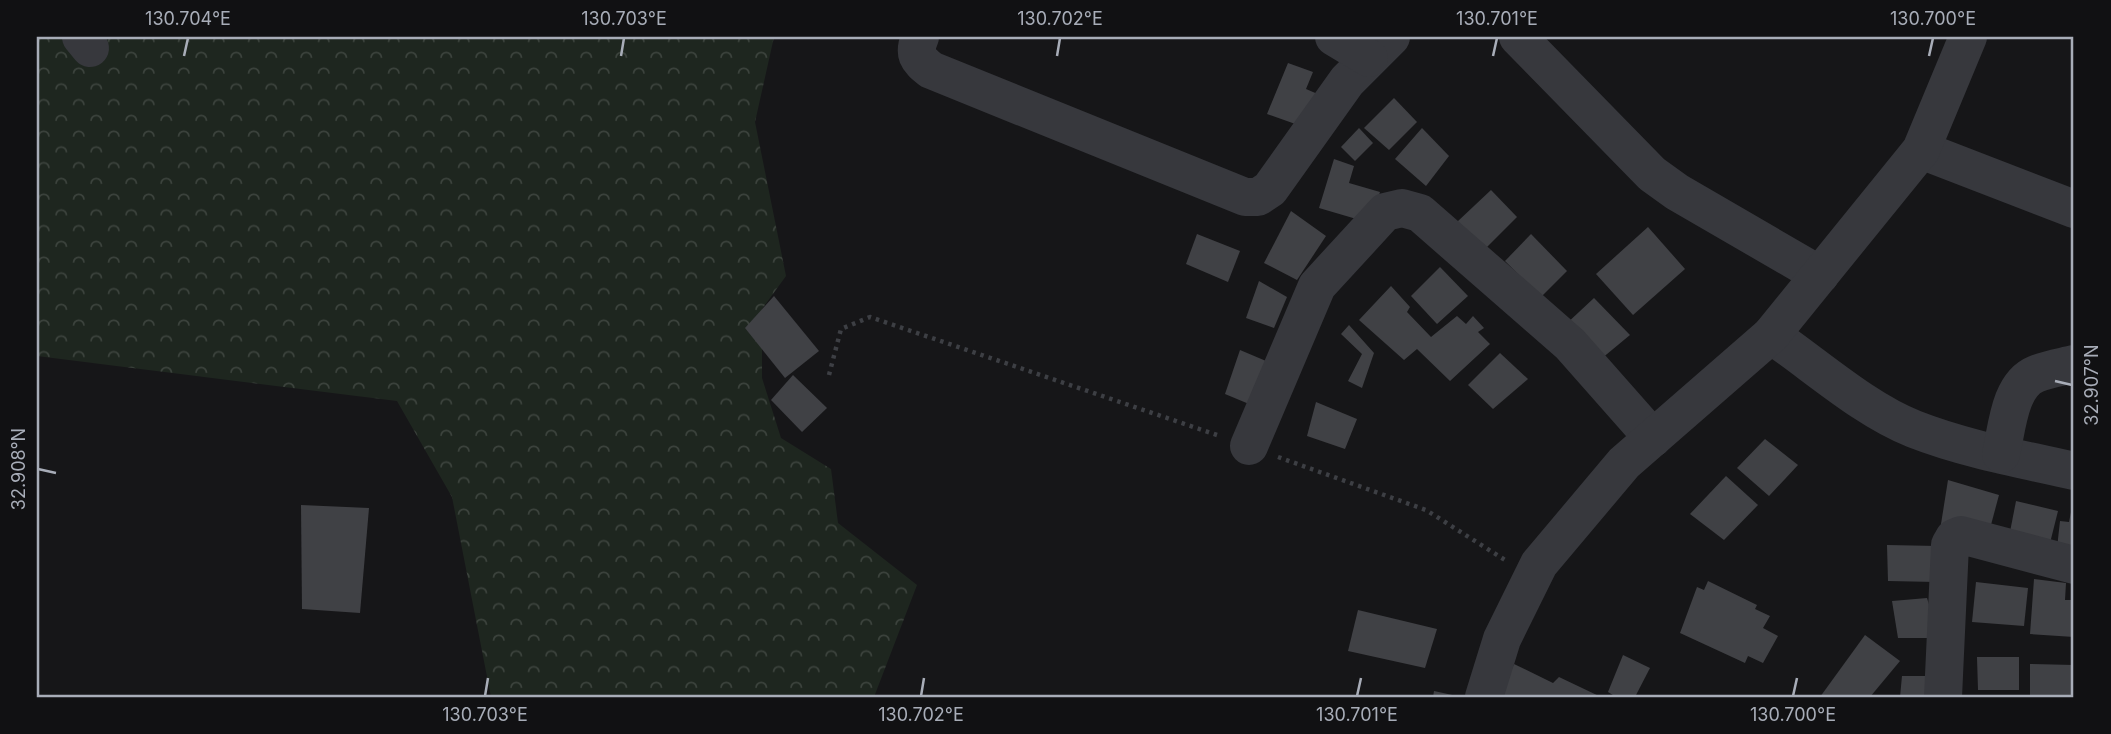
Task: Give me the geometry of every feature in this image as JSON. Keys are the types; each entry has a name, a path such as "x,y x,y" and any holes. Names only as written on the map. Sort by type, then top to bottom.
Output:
{"street":[{"path":"920,37 915,48 918,60 931,71 1245,197 1258,198 1270,189 1347,81 1380,47"},
{"path":"1334,37 1380,47"},
{"path":"1518,37 1652,174 1677,192 1820,275"},
{"path":"1484,697 1502,639 1539,564 1624,463 1771,335 1820,275 1921,150 1968,37"},
{"path":"1921,150 2074,209"},
{"path":"1250,446 1317,286 1385,212 1402,208 1420,213 1570,344 1653,438"},
{"path":"1771,335 1882,412 1913,429 2074,471"},
{"path":"2001,454 2014,402 2025,381 2035,374 2074,364"},
{"path":"1943,697 1950,545 1954,538 1961,535 2074,565"}],"path":[{"path":"829,375 841,329 870,317 1250,446 1426,510 1532,577"}],"green space":[{"path":"37,37 774,37 755,122 786,276 762,309 762,378 781,438 831,469 838,523 917,585 874,697 491,697 452,497 397,401 37,356"}],"building":[{"path":"1288,63 1313,72 1306,89 1320,95 1301,126 1267,114"},
{"path":"1394,98 1417,122 1389,150 1364,128"},
{"path":"1359,128 1373,143 1355,161 1341,147"},
{"path":"1422,128 1449,156 1426,186 1395,159"},
{"path":"1334,159 1354,166 1349,183 1380,192 1370,223 1319,208"},
{"path":"1491,190 1517,217 1485,249 1457,222"},
{"path":"1291,211 1326,236 1297,280 1264,263"},
{"path":"1648,227 1685,269 1633,315 1596,274"},
{"path":"1197,234 1240,251 1228,282 1186,264"},
{"path":"1531,234 1567,271 1541,297 1505,261"},
{"path":"1440,267 1468,296 1437,324 1411,296"},
{"path":"1259,281 1287,297 1274,328 1246,318"},
{"path":"1391,286 1410,307 1407,312 1431,337 1457,316 1466,324 1473,316 1484,328 1478,332 1490,344 1450,381 1417,349 1404,360 1359,320"},
{"path":"774,296 819,351 785,378 745,328"},
{"path":"1594,298 1630,335 1601,359 1564,326"},
{"path":"1349,325 1374,353 1362,388 1348,381 1362,354 1341,334"},
{"path":"1240,350 1278,366 1261,409 1225,394"},
{"path":"1500,353 1528,379 1493,409 1468,385"},
{"path":"793,375 827,408 802,432 771,400"},
{"path":"1316,402 1357,419 1345,449 1307,436"},
{"path":"1765,439 1798,465 1769,496 1737,468"},
{"path":"1726,476 1758,505 1724,540 1690,514"},
{"path":"1948,480 1999,495 1988,536 1941,524"},
{"path":"2016,501 2058,511 2049,547 2009,537"},
{"path":"301,505 369,508 360,613 302,609"},
{"path":"2071,512 2074,513 2074,561 2056,557 2060,521 2069,522"},
{"path":"1887,545 1938,546 1936,582 1888,581"},
{"path":"2034,579 2066,583 2065,600 2074,600 2074,637 2030,634"},
{"path":"1708,581 1757,605 1755,609 1770,616 1763,628 1778,636 1763,663 1748,656 1745,663 1680,633 1697,587 1704,590"},
{"path":"1976,582 2028,588 2024,626 1972,622"},
{"path":"1927,598 1939,638 1898,638 1892,601"},
{"path":"1358,610 1437,629 1425,668 1348,651"},
{"path":"1865,635 1900,661 1870,697 1820,697"},
{"path":"1623,655 1650,668 1635,697 1616,697 1608,692"},
{"path":"1977,657 2019,657 2019,690 1978,690"},
{"path":"1514,664 1553,683 1559,677 1601,697 1500,697"},
{"path":"2030,664 2074,665 2073,697 2030,697"},
{"path":"1902,676 1939,676 1938,697 1900,697"},
{"path":"1434,691 1457,696 1433,697"}]}
